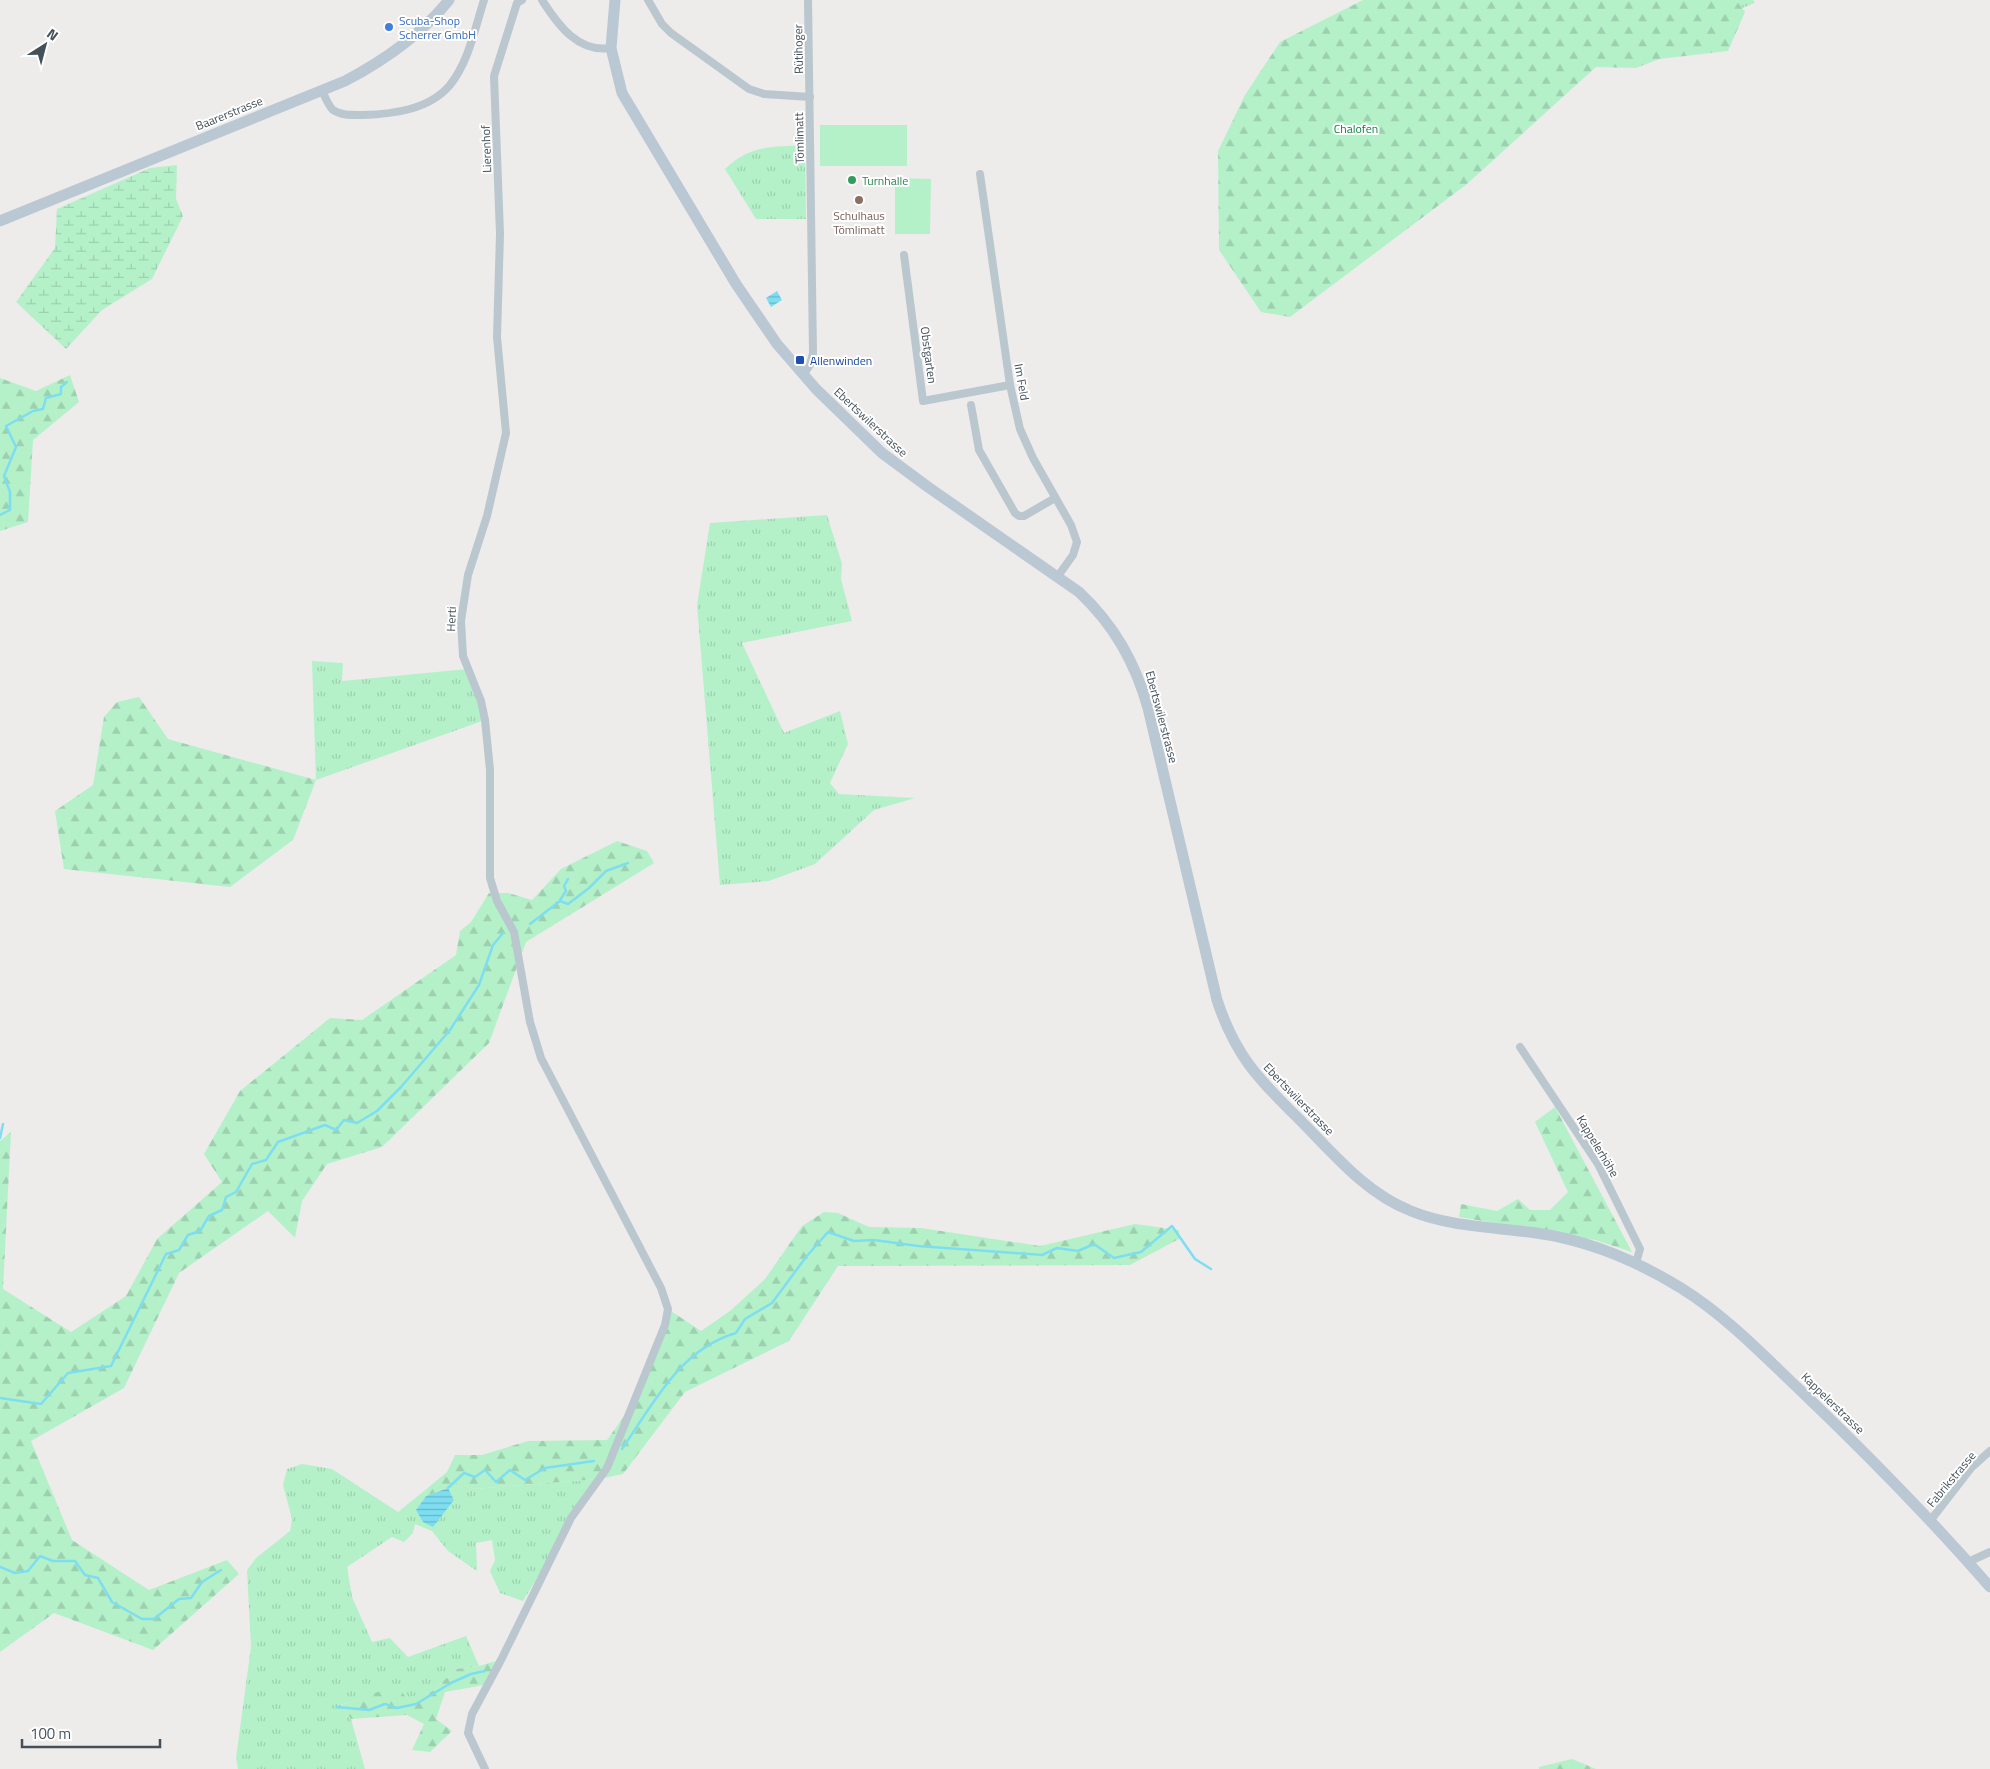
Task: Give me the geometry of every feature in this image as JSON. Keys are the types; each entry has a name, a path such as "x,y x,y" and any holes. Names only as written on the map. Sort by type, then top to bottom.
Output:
{"street":[{"name":"Baarerstrasse","path":"0,221 322,90 368,69 389,56 426,26 449,0"},
{"path":"322,90 332,109 350,115 392,113 423,104 438,96 449,86 458,73 473,38 484,0"},
{"name":"Lierenhof","path":"498,304 500,234 494,76 517,3 522,0"},
{"path":"542,0 578,42 598,50 611,48"},
{"name":"Ebertswilerstrasse","path":"615,0 611,48 622,93 655,152 736,284 777,344 803,375 847,421 901,468 1058,576 1096,608 1119,639 1134,665 1148,708 1220,1008 1236,1046 1255,1075 1355,1176 1373,1191 1398,1205 1411,1211 1447,1221 1564,1238 1636,1263"},
{"name":"Tömlimatt","path":"648,0 662,24 671,33 737,82 764,94 810,97 813,353 810,365 803,375"},
{"name":"Rütihoger","path":"808,0 810,97"},
{"name":"Im Feld","path":"980,174 1010,385 1020,430 1071,525 1076,542 1073,555 1058,576"},
{"name":"Obstgarten","path":"904,255 924,401 1010,385"},
{"name":"Herti","path":"486,1769 468,1733 472,1714 501,1660 570,1518 607,1468 665,1325 668,1310 662,1288 541,1058 528,1013 514,932 497,902 490,878 490,770 485,720 482,701 463,656 461,621 467,584 487,516 506,433 497,345 498,304"},
{"path":"971,405 979,450 1015,513 1019,516 1024,516 1055,498"},
{"name":"Kappelerhöhe","path":"1520,1047 1598,1164 1640,1249 1636,1263"},
{"name":"Kappelerstrasse","path":"1636,1263 1698,1299 1734,1328 1852,1440 1990,1587"},
{"name":"Fabrikstrasse","path":"1930,1521 1971,1468 1990,1451"},
{"path":"1968,1562 1990,1552"}],"green space":[{"name":"Chalofen","path":"1363,0 1736,0 1745,12 1728,51 1659,59 1636,68 1596,67 1467,184 1290,317 1261,312 1219,250 1218,151 1245,95 1280,42"},
{"path":"1736,0 1753,0 1755,3 1742,8"},
{"path":"820,125 907,125 907,166 820,166"},
{"path":"805,145 806,219 756,219 725,169 743,155 753,151 772,147"},
{"path":"177,165 176,199 183,216 152,279 102,310 66,349 16,302 55,248 57,209 150,168"},
{"path":"895,178 931,179 930,234 895,234"},
{"path":"70,375 79,402 33,440 28,522 0,531 0,378 36,391"},
{"path":"827,515 842,564 841,579 852,621 742,643 784,733 840,711 848,744 830,783 839,794 915,798 874,810 815,864 769,881 720,885 697,605 710,523"},
{"path":"312,661 343,663 342,681 468,669 485,720 316,780"},
{"path":"139,697 168,739 316,780 293,840 230,887 64,869 55,811 93,785 104,717 117,702"},
{"path":"617,841 647,851 654,863 526,942 489,1043 382,1147 327,1164 302,1201 295,1238 268,1211 179,1273 124,1388 31,1441 72,1540 149,1590 227,1560 239,1574 153,1650 54,1613 0,1652 0,1141 11,1132 3,1289 71,1332 126,1296 157,1239 222,1182 204,1154 240,1091 330,1018 362,1020 456,955 460,931 471,922 489,893 508,893 532,900 561,869"},
{"path":"1555,1107 1632,1252 1595,1240 1459,1217 1461,1204 1497,1211 1518,1199 1530,1210 1550,1210 1568,1192 1535,1122"},
{"path":"824,1212 838,1213 869,1227 921,1228 1040,1246 1135,1224 1179,1230 1179,1239 1130,1265 838,1266 789,1341 685,1392 623,1474 599,1479 474,1489 456,1483 426,1496 424,1491 447,1472 455,1455 482,1455 528,1441 607,1440 637,1398 668,1309 701,1331 730,1311 765,1279 802,1226"},
{"path":"302,1464 332,1469 398,1512 424,1491 426,1496 416,1510 454,1500 448,1488 456,1482 474,1489 599,1479 523,1601 500,1593 490,1571 495,1560 492,1540 476,1543 477,1571 448,1551 432,1531 415,1524 413,1533 404,1542 392,1537 347,1567 352,1597 372,1642 390,1638 408,1657 466,1636 479,1666 456,1669 433,1691 406,1699 398,1686 341,1705 351,1719 365,1769 238,1769 236,1758 251,1647 247,1570 256,1558 290,1531 292,1519 283,1485 287,1469"},
{"path":"496,1661 484,1685 445,1692 436,1719 452,1731 430,1752 412,1750 424,1724 407,1715 351,1719 341,1705 398,1685 406,1698 433,1691 456,1669 479,1666"},
{"path":"1572,1759 1596,1769 1539,1769 1539,1767"}],"water":[{"path":"777,291 782,300 771,307 766,298"},
{"path":"448,1488 454,1500 433,1527 423,1522 416,1510 426,1496"}],"waterway":[{"path":"0,515 10,510 10,492 4,476 16,447 6,426 33,411 43,409 46,398 61,394 61,387 67,382"},
{"path":"530,924 560,901 568,904 589,888 606,871 628,863"},
{"path":"560,900 566,891 564,886 568,879"},
{"path":"0,1398 41,1404 68,1373 111,1366 166,1254 179,1250 188,1235 200,1231 209,1216 222,1210 226,1197 236,1192 252,1164 266,1160 278,1142 325,1125 336,1130 344,1120 357,1123 377,1111 401,1087 450,1030 479,985 493,945 503,933"},
{"path":"0,1138 3,1124"},
{"path":"622,1449 657,1397 683,1365 716,1341 736,1333 745,1319 772,1303 806,1257 828,1232 854,1241 874,1240 918,1246 1042,1255 1057,1248 1078,1251 1094,1244 1114,1258 1141,1252 1172,1226 1195,1259 1211,1269"},
{"path":"448,1488 464,1473 475,1477 485,1470 496,1482 510,1470 525,1480 545,1468 594,1461"},
{"path":"0,1567 15,1573 28,1571 40,1556 53,1561 75,1561 85,1575 98,1578 112,1602 142,1619 154,1619 179,1599 191,1598 202,1582 221,1570"},
{"path":"337,1707 369,1710 385,1704 397,1708 416,1704 451,1683 471,1674 485,1671"}],"place":[{"name":"Scuba-Shop Scherrer GmbH","path":"389,27"},
{"name":"Turnhalle","path":"852,180"},
{"name":"Schulhaus Tömlimatt","path":"859,200"},
{"name":"Allenwinden","path":"800,360"}]}
